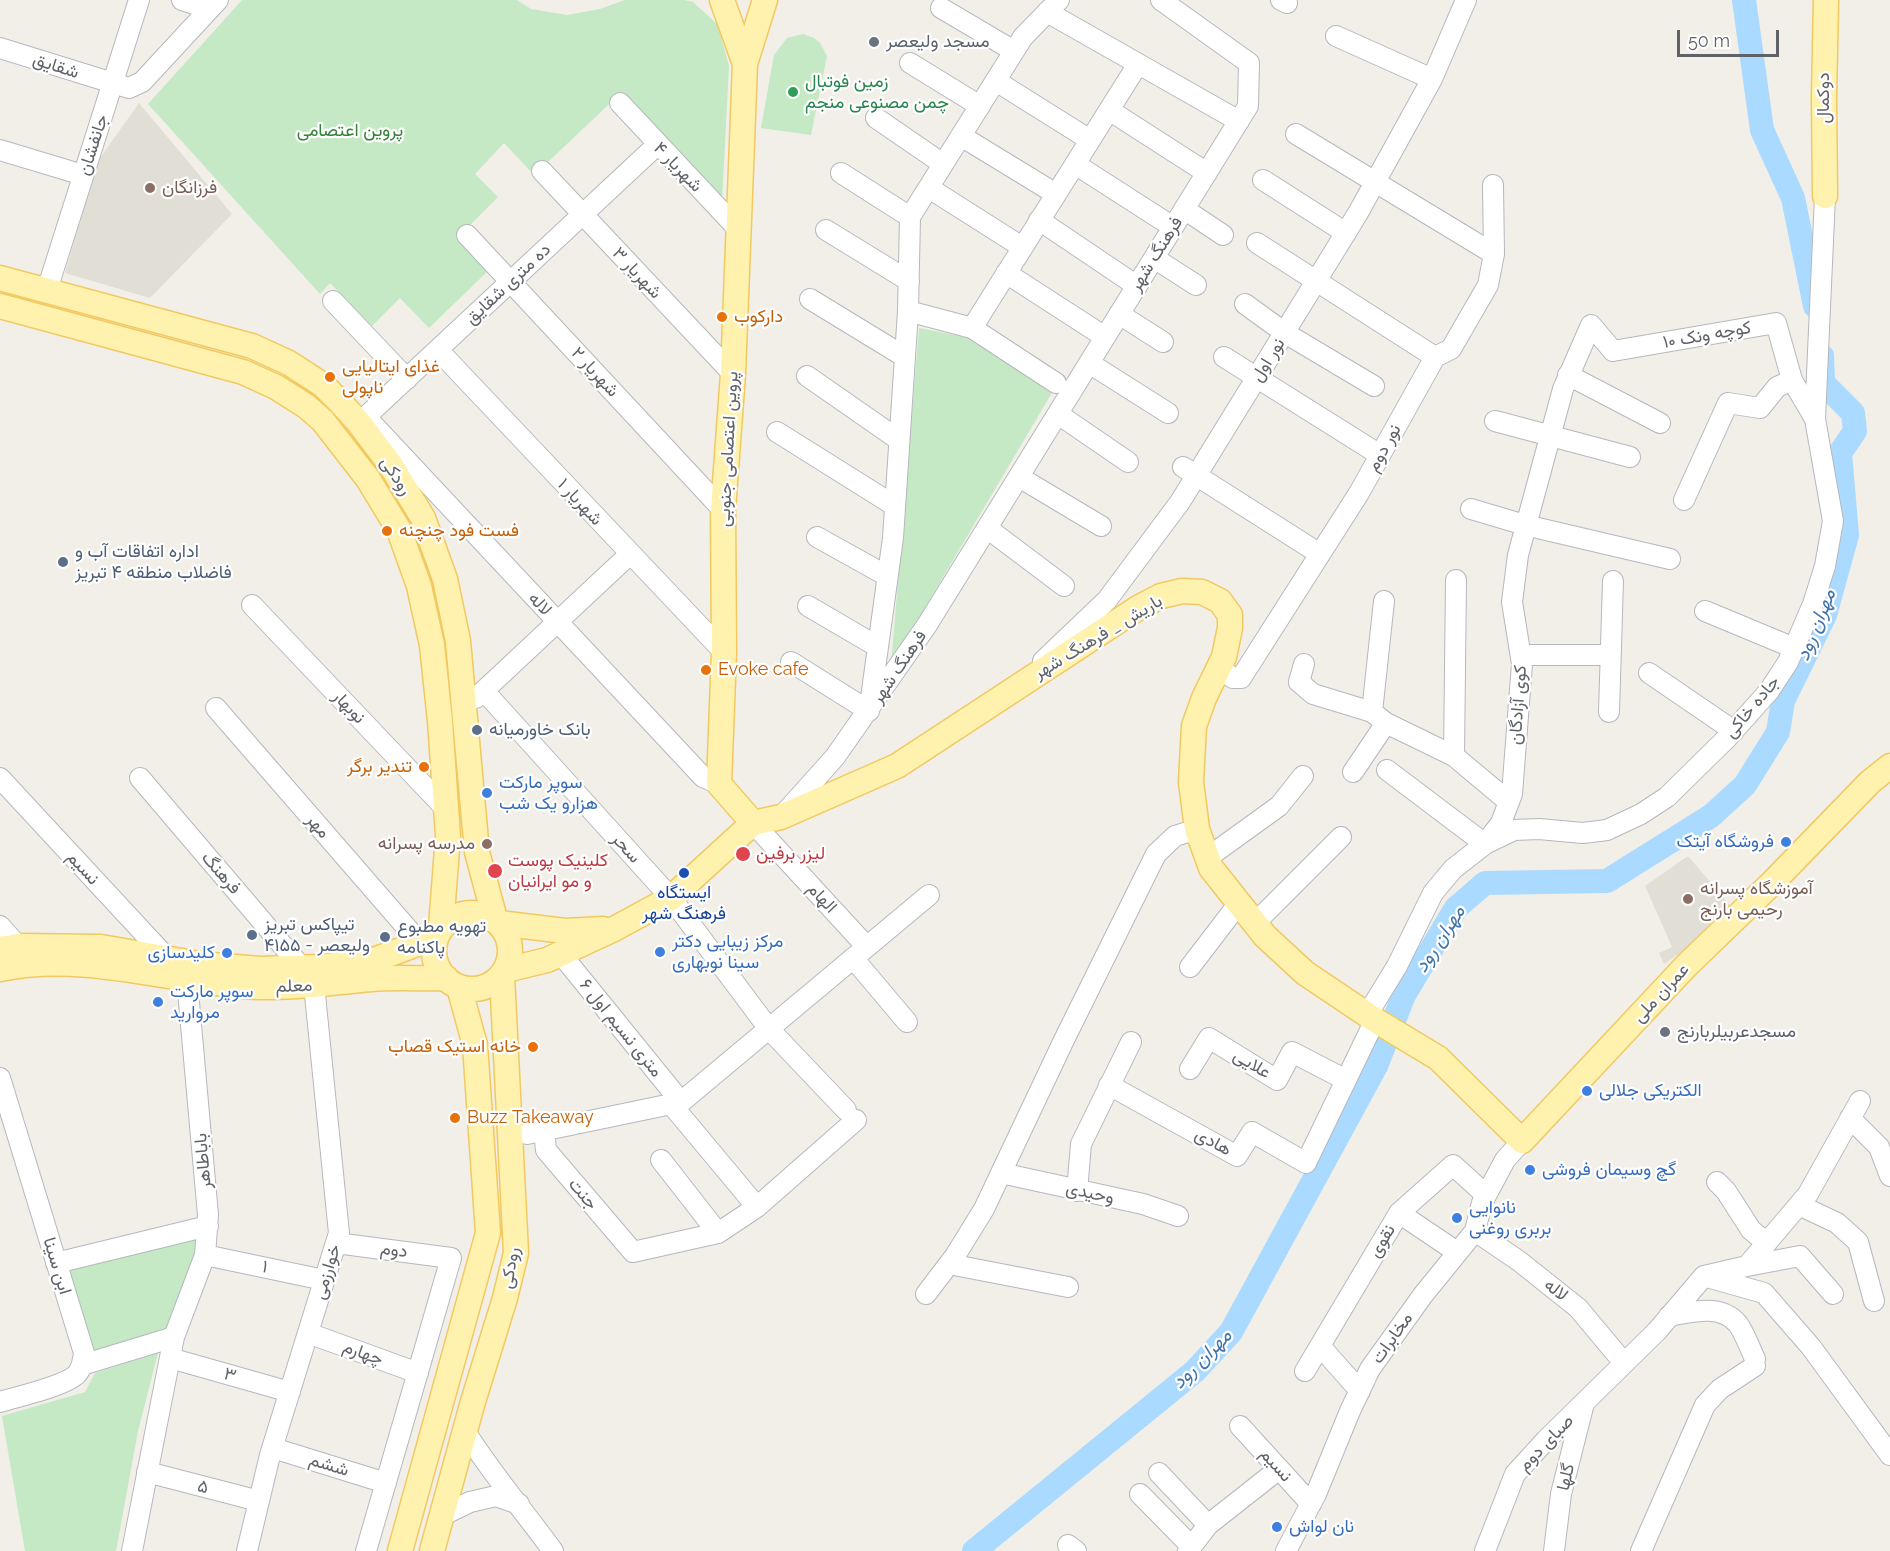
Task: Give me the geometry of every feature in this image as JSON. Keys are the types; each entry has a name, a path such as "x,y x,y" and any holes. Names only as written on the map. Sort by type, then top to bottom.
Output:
{"main road":[{"path":"722,0 742,8 750,7 763,0"},
{"name":"پروین اعتصامی جنوبی","path":"722,0 745,64"},
{"name":"پروین اعتصامی جنوبی","path":"719,784 724,652 723,510 733,374 745,64 763,0"},
{"name":"دوکمال","path":"1825,196 1826,0"},
{"name":"رودکى","path":"0,278 252,346 289,363 323,386 363,420 423,518 445,579 458,641 466,708 477,852 497,921"},
{"name":"رودکى","path":"0,306 243,372 276,387 306,406 323,422 368,479 399,530 419,586 432,645 448,836 432,936"},
{"path":"323,422 341,403"},
{"name":"باریش _ فرهنگ شهر","path":"753,823 781,817 897,766 1018,685 1138,608 1161,596 1182,591 1202,592 1220,601 1230,615 1230,628 1224,657 1204,698 1194,726 1191,782 1197,829 1211,867 1265,936 1305,974 1438,1058 1522,1141"},
{"path":"426,621 453,618"},
{"name":"عمران ملی","path":"1522,1141 1686,966 1771,884 1870,782 1890,766"},
{"path":"504,973 511,954 511,945 505,930 486,914 466,912 448,920 432,936 436,963 452,983 478,989 487,987 504,973 547,960 614,929 671,898 753,823 719,784"},
{"path":"497,921 565,931 614,929"},
{"name":"معلم","path":"0,969 24,964 99,964 187,980 259,987 371,961 432,936"},
{"name":"معلم","path":"9,948 101,947 199,964 308,976 452,983"},
{"name":"رودکی","path":"432,1551 516,1253 504,973"},
{"name":"رودکی","path":"400,1551 488,1233 475,1045 452,983"}],"street":[{"name":"جانفشان","path":"47,290 139,0"},
{"path":"182,0 214,4"},
{"name":"فرهنگ شهر","path":"869,711 927,625 1248,106 1249,63 1183,7 1161,0"},
{"name":"نور اول","path":"1018,685 1107,600 1146,551 1190,471 1257,378 1346,233 1432,79 1466,0"},
{"path":"112,84 129,88 142,82 214,4"},
{"path":"841,173 910,217 1023,37 1053,6 1138,64 1239,121"},
{"path":"941,8 1014,51"},
{"path":"1336,36 1432,79"},
{"name":"شقایق","path":"0,48 112,84"},
{"path":"910,63 980,106"},
{"path":"972,328 1138,64"},
{"path":"996,81 1090,140"},
{"name":"شهریار ۴","path":"620,103 738,229"},
{"path":"1108,110 1207,173"},
{"path":"876,118 943,164"},
{"path":"1296,134 1494,254"},
{"path":"961,136 1056,194"},
{"name":"ده متری شقایق","path":"363,420 657,145"},
{"path":"0,150 83,175"},
{"path":"1075,164 1173,227"},
{"name":"شهریار ۳","path":"542,171 733,374"},
{"path":"1263,180 1346,233"},
{"name":"نور دوم","path":"1219,668 1233,678 1241,678 1359,494 1435,357 1450,349 1488,285 1494,254 1493,185"},
{"path":"928,188 1022,247"},
{"name":"جاده خاکی","path":"1485,844 1514,830 1539,829 1583,833 1607,830 1641,814 1667,797 1734,731 1769,692 1788,662 1814,604 1825,566 1833,521 1815,419 1825,196"},
{"path":"1184,209 1223,235"},
{"name":"فرهنگ شهر","path":"869,711 895,506 908,311 910,217"},
{"path":"1039,220 1137,286"},
{"path":"826,230 909,281"},
{"name":"شهریار ۲","path":"467,235 723,510"},
{"path":"1257,243 1435,357"},
{"path":"1154,258 1196,285"},
{"path":"1006,273 1105,338"},
{"path":"810,299 905,357"},
{"path":"333,301 406,379"},
{"path":"1245,304 1285,333 1374,386"},
{"path":"908,311 972,328 1056,383"},
{"path":"1119,314 1163,342"},
{"name":"کوچه ونک ۱۰","path":"1591,325 1613,351 1776,323 1792,380"},
{"name":"کوی آزادگان","path":"1306,1162 1346,1080 1371,1017 1433,893 1453,868 1485,844 1501,823 1512,794 1522,664 1512,602 1518,555 1568,375 1591,325"},
{"name":"شهریار ۱","path":"438,350 724,652"},
{"path":"1224,357 1380,455"},
{"path":"1089,363 1168,413"},
{"path":"1568,375 1660,423"},
{"path":"807,376 899,440"},
{"path":"1684,500 1728,403 1760,408 1777,387 1792,380 1815,419"},
{"path":"1058,414 1128,462"},
{"name":"لاله","path":"363,420 703,777 719,784"},
{"path":"1495,421 1630,457"},
{"path":"777,432 895,506"},
{"path":"1190,471 1320,554"},
{"path":"1019,477 1101,526"},
{"path":"1471,509 1525,525 1670,559"},
{"path":"987,528 1064,586"},
{"path":"817,537 887,576"},
{"path":"466,708 630,554"},
{"path":"1454,756 1455,580"},
{"path":"1609,712 1613,581"},
{"path":"1353,772 1379,718 1384,601"},
{"name":"نوبهار","path":"252,605 446,809"},
{"path":"808,606 878,647"},
{"path":"1705,611 1794,648"},
{"path":"1521,655 1610,655"},
{"path":"781,817 835,757 869,711 791,663"},
{"path":"1304,664 1299,682 1306,690 1379,718 1454,756 1509,802"},
{"path":"1649,673 1734,731"},
{"name":"سحر","path":"484,691 671,898 769,1029 851,1115 757,1207"},
{"name":"مهر","path":"216,708 432,936"},
{"path":"1387,770 1485,844"},
{"path":"1207,858 1279,806 1303,776"},
{"name":"نسیم","path":"0,778 167,958"},
{"name":"فرهنگ","path":"140,778 308,976"},
{"name":"الهام","path":"753,823 860,953 907,1022"},
{"path":"926,1294 949,1264 984,1209 1156,854 1175,836 1197,829"},
{"path":"1255,923 1341,837"},
{"path":"676,1103 769,1029 929,895"},
{"path":"1190,967 1239,903"},
{"path":"0,926 9,948"},
{"name":"۶ متری نسیم اول","path":"561,954 757,1207"},
{"name":"خوارزمی","path":"247,1551 273,1448 339,1233 308,976"},
{"name":"باباطاهر","path":"132,1551 174,1337 205,1255 208,1226 187,980"},
{"name":"علایی","path":"1190,1069 1209,1038 1277,1080 1292,1052 1346,1080"},
{"path":"1077,1191 1081,1144 1131,1042"},
{"name":"ابن سینا","path":"0,1078 84,1353 82,1365"},
{"name":"هادی","path":"1109,1085 1237,1156 1252,1132 1306,1162"},
{"path":"1747,1266 1809,1194 1860,1101"},
{"name":"جنت","path":"676,1103 536,1132 546,1150 633,1252 718,1233"},
{"path":"1850,1118 1879,1147 1890,1176"},
{"name":"مخابرات","path":"1286,1551 1311,1504 1360,1390 1377,1360 1423,1295 1475,1231 1486,1195 1505,1160 1522,1141"},
{"path":"661,1160 718,1233 757,1207"},
{"name":"نقوی","path":"1305,1371 1399,1213 1453,1165 1486,1195"},
{"name":"وحیدی","path":"1001,1173 1143,1204 1178,1216"},
{"path":"1717,1182 1731,1198 1751,1230 1767,1243"},
{"path":"1799,1205 1837,1223 1858,1242 1874,1301"},
{"path":"1399,1213 1457,1252"},
{"path":"56,1263 208,1226"},
{"name":"لاله","path":"1475,1231 1578,1308 1624,1363"},
{"name":"دوم","path":"336,1243 451,1258 418,1373"},
{"name":"۱","path":"205,1255 324,1280"},
{"path":"1704,1276 1800,1256 1833,1294"},
{"path":"949,1264 1068,1287"},
{"path":"1704,1276 1764,1293 1811,1347 1890,1455"},
{"name":"صبای دوم","path":"1485,1551 1515,1474 1669,1316 1704,1276"},
{"path":"1641,1551 1705,1405 1720,1389 1755,1362 1738,1323 1725,1313 1703,1310 1669,1316"},
{"name":"چهارم","path":"308,1333 418,1373"},
{"path":"1,1396 62,1383 77,1374 82,1365 174,1337"},
{"path":"1320,1346 1360,1390"},
{"name":"۳","path":"170,1358 290,1392"},
{"path":"366,1551 418,1373"},
{"name":"گلها","path":"1554,1551 1561,1494 1584,1403"},
{"name":"نسیم","path":"1240,1426 1311,1504"},
{"path":"465,1431 487,1466 519,1504 552,1551"},
{"name":"ششم","path":"273,1448 386,1483"},
{"path":"1140,1494 1190,1549 1208,1525 1279,1469"},
{"name":"۵","path":"147,1472 259,1501"},
{"path":"1160,1473 1208,1525"},
{"path":"441,1516 470,1502 496,1496 519,1504"}],"shaded area":[{"name":"فرزانگان","path":"139,103 232,214 150,298 65,273 98,161"},
{"name":"آموزشگاه پسرانه رحیمی بارنج","path":"1688,856 1736,912 1684,956 1680,953 1664,964 1659,953 1672,947 1645,886"}],"green space":[{"name":"پروین اعتصامى","path":"242,0 517,0 531,9 567,15 600,9 625,0 693,2 718,25 729,66 722,202 621,93 534,175 504,143 475,174 498,197 458,237 488,271 429,328 400,298 372,326 330,283 320,294 148,104"},
{"name":"زمین فوتبال چمن مصنوعی منجم","path":"803,34 820,43 827,56 811,135 761,128 774,55 787,38"},
{"path":"919,328 965,337 1053,391 891,665"},
{"path":"197,1235 194,1263 169,1334 94,1356 63,1267"},
{"path":"158,1353 138,1431 116,1551 25,1551 2,1416 85,1392 95,1373"}],"waterway":[{"name":"مهران رود","path":"1744,0 1762,130 1793,198 1815,306"},
{"name":"مهران رود","path":"974,1551 1195,1371 1231,1332 1376,1066 1404,995 1456,908 1485,883 1607,881 1711,816 1745,785 1778,732 1783,701 1825,615 1847,535 1840,453 1855,431 1853,413 1823,383 1822,356"}],"place":[{"name":"مسجد ولیعصر","path":"874,42"},
{"name":"زمین فوتبال چمن مصنوعی منجم","path":"793,92"},
{"name":"فرزانگان","path":"150,188"},
{"name":"دارکوب","path":"722,317"},
{"name":"غذای ایتالیایی ناپولی","path":"330,377"},
{"name":"فست فود چنچنه","path":"387,531"},
{"name":"اداره اتفاقات آب و فاضلاب منطقه ۴ تبریز","path":"63,562"},
{"name":"Evoke cafe","path":"706,670"},
{"name":"بانک خاورمیانه","path":"477,730"},
{"name":"تندیر برگر","path":"424,767"},
{"name":"سوپر مارکت هزارو یک شب","path":"487,793"},
{"name":"فروشگاه آیتک","path":"1786,842"},
{"name":"مدرسه پسرانه","path":"487,844"},
{"name":"لیزر برفین","path":"743,854"},
{"name":"کلینیک پوست و مو ایرانیان","path":"495,871"},
{"name":"ایستگاه فرهنگ شهر","path":"684,873"},
{"name":"آموزشگاه پسرانه رحیمی بارنج","path":"1688,899"},
{"name":"تیپاکس تبریز ولیعصر - ۴۱۵۵","path":"252,935"},
{"name":"تهویه مطبوع پاکنامه","path":"385,937"},
{"name":"مرکز زیبایی دکتر سینا نوبهاری","path":"660,952"},
{"name":"کلیدسازی","path":"227,953"},
{"name":"سوپر مارکت مروارید","path":"158,1002"},
{"name":"مسجدعربیلربارنج","path":"1665,1032"},
{"name":"خانه استیک قصاب","path":"533,1047"},
{"name":"الکتریکی جلالی","path":"1587,1091"},
{"name":"Buzz Takeaway","path":"455,1118"},
{"name":"گچ وسیمان فروشی","path":"1530,1170"},
{"name":"نانوایی بربری روغنی","path":"1457,1218"},
{"name":"نان لواش","path":"1277,1527"}]}
